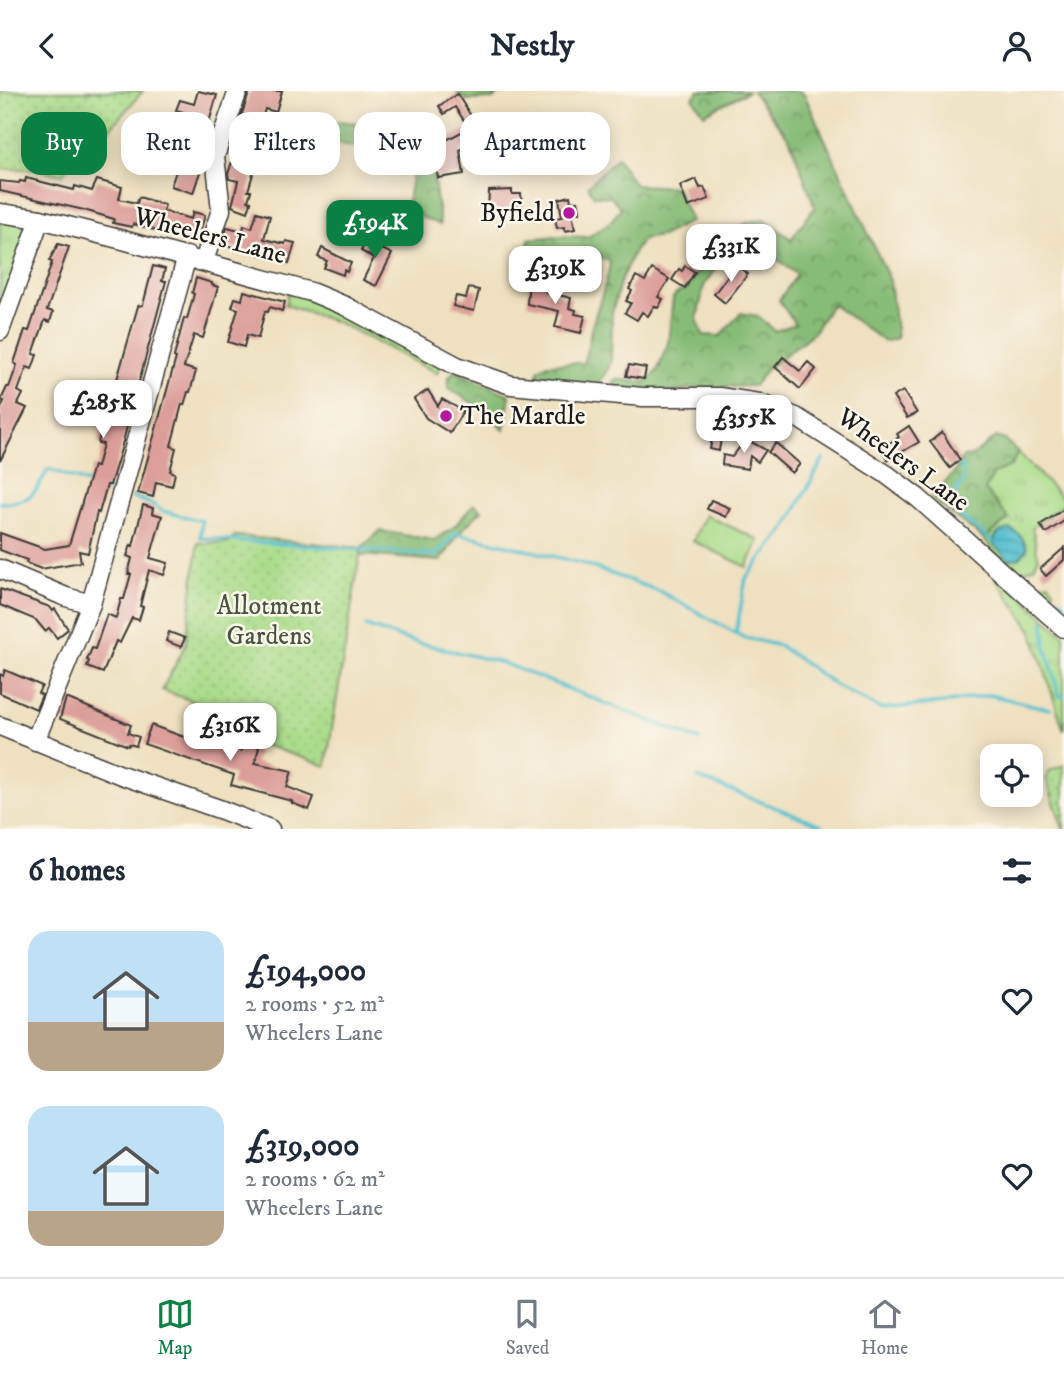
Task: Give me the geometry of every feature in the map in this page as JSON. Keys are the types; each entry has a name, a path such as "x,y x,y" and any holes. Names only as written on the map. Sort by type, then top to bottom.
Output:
{"street":[{"path":"204,261 221,210 215,156 238,91"},
{"name":"Wheelers Lane","path":"0,213 40,219 187,256 311,292 345,306 457,366 511,385 530,389 643,397 719,397 759,403 796,417 919,498 1064,628"},
{"path":"0,331 40,219"},
{"path":"35,741 91,604 187,256"},
{"path":"0,569 66,597 91,604"},
{"path":"0,726 121,775 270,829"}],"green space":[{"path":"0,91 143,91 125,112 121,112 121,116 107,132 107,112 21,112 21,169 0,169"},
{"path":"461,91 502,91 493,99 465,100 457,94"},
{"path":"698,91 749,91 704,114 693,98"},
{"path":"752,91 799,91 805,96 890,281 897,338 885,342 832,304 813,333 766,370 754,386 691,388 672,392 614,389 615,379 646,382 657,371 668,343 673,298 678,292 688,288 704,260 706,249 746,223 764,219 791,239 815,207 790,140","holes":["756,242 797,275 779,300 795,324 775,331 758,316 741,313 720,336 703,335 697,319 704,286 718,264"]},
{"path":"340,122 354,123 354,147 340,144"},
{"path":"617,157 635,185 676,187 691,221 661,236 643,239 632,255 621,280 612,313 611,363 598,386 537,380 538,370 547,364 583,363 610,261 563,250 525,262 529,239 588,237 610,222 621,208 611,197 594,196 588,186 599,175 610,175 610,164"},
{"path":"412,175 433,175 440,225 421,217 408,201"},
{"path":"0,218 28,226 28,235 0,318"},
{"path":"288,292 343,309 441,365 437,373 339,323 286,305"},
{"path":"454,371 510,395 504,430 487,412 448,388 449,377"},
{"path":"996,437 1005,440 1018,452 1011,466 994,473 985,490 1009,519 984,539 933,500 932,495 954,473 963,457 972,456"},
{"path":"1018,452 1064,500 1064,504 1032,528 1039,558 1034,566 1021,573 998,556 984,539 1008,519 984,490 994,472 1011,466"},
{"path":"474,504 482,510 460,532 441,561 360,555 312,557 234,536 361,548 380,531 434,540 454,527"},
{"path":"926,510 1064,635 1064,731 1032,631 991,571 923,515"},
{"path":"705,515 759,540 747,567 693,541"},
{"name":"Allotment Gardens","path":"234,536 361,548 326,766 238,736 241,719 162,690 186,644 198,543 229,543"},
{"path":"1049,583 1054,590 1050,597 1064,608 1064,621 1032,592 1031,586"},
{"path":"1064,765 1063,829 1046,779 1049,771"}],"water":[{"path":"1010,529 1021,537 1027,550 1019,558 1009,560 993,544 998,533"}],"building":[{"path":"198,91 217,95 212,112 176,110 180,100 194,104"},
{"path":"250,91 282,91 276,112 265,109 264,112 243,112"},
{"path":"457,94 469,112 460,112 460,114 455,107 446,113 439,106"},
{"path":"460,133 460,175 438,178 438,175 446,175 446,140"},
{"path":"229,171 229,175 253,175 248,191 251,191 248,201 251,202 248,212 232,206 238,181 229,179 228,174"},
{"path":"175,175 199,175 193,193 171,186"},
{"path":"26,178 74,190 75,186 92,191 97,180 122,187 119,199 137,203 139,197 165,205 163,211 191,219 193,212 205,215 197,242 133,224 132,227 113,223 114,219 84,210 0,191 0,181 19,183 25,182"},
{"path":"696,179 700,188 704,187 709,199 688,207 680,186"},
{"path":"512,190 512,194 521,194 522,206 488,212 489,191"},
{"name":"Byfield","path":"570,196 571,202 578,201 580,212 572,214 575,229 565,231 564,227 557,228 555,218 562,217 559,199"},
{"path":"257,212 270,216 264,239 285,244 286,241 295,243 289,263 222,244 227,227 243,231 244,225 252,228"},
{"path":"370,233 379,238 376,246 392,254 376,286 363,280 374,258 361,251"},
{"path":"58,244 69,247 47,310 53,312 50,322 45,320 33,354 37,355 32,369 27,367 18,391 23,394 18,404 27,408 0,461 0,410 4,401 1,400 9,387 25,330 29,331 52,262 49,261"},
{"path":"322,248 351,263 347,272 344,270 343,275 324,268 327,261 318,257"},
{"path":"736,265 748,274 725,303 714,294"},
{"path":"153,266 165,269 162,281 166,281 121,449 110,485 107,485 99,513 97,512 88,553 79,551 81,562 41,569 26,563 27,560 0,550 0,533 45,549 69,545 93,466 97,467 103,444 98,443 104,417 106,418 138,306 143,305"},
{"path":"685,266 695,272 685,288 672,280 679,269 682,271"},
{"path":"652,269 669,279 658,297 663,299 658,308 654,306 648,316 642,312 637,320 625,313 631,303 626,301 632,291 629,289 636,276 645,281"},
{"path":"196,278 218,287 203,338 194,335 184,367 196,371 190,392 184,405 182,404 171,446 176,448 170,471 175,473 172,486 156,482 153,497 138,493 176,358 174,357 184,318 187,319 194,294 192,293"},
{"path":"529,280 548,283 546,292 571,298 569,308 576,310 575,314 585,316 581,333 555,327 559,311 527,304"},
{"path":"469,288 479,290 474,311 453,306 456,296 466,298"},
{"path":"244,291 285,302 282,311 270,307 268,312 265,311 258,338 247,335 244,347 228,342 238,309 232,307 235,298 242,300"},
{"path":"783,357 800,371 808,362 816,369 800,389 775,367"},
{"path":"629,365 646,368 644,379 626,376"},
{"name":"The Mardle","path":"428,390 438,406 442,399 463,411 450,433 426,418 414,399"},
{"path":"903,391 917,413 907,418 893,397"},
{"path":"717,412 738,415 735,427 723,425 719,451 710,449"},
{"path":"909,426 919,442 888,460 881,448 899,437 897,434"},
{"path":"942,432 960,460 950,468 930,442"},
{"path":"746,439 766,450 758,462 750,456 748,469 722,465 723,455 732,457"},
{"path":"776,443 800,464 792,473 768,452"},
{"path":"711,500 730,508 726,517 707,509"},
{"path":"143,505 153,508 152,513 162,516 150,558 168,563 164,575 149,570 139,620 132,618 120,643 116,641 103,673 87,667 87,660 92,648 95,649 107,614 116,618 121,599 124,599 131,574 128,574 132,558 127,556 131,545 133,546"},
{"path":"1064,509 1064,521 1046,533 1040,525"},
{"path":"1064,548 1064,560 1046,576 1040,569"},
{"path":"0,589 50,607 53,611 55,609 68,629 57,638 49,628 45,631 36,620 0,605"},
{"path":"169,632 185,638 181,647 166,641"},
{"path":"5,670 42,686 38,693 42,695 36,709 0,693 0,674 3,676"},
{"path":"66,698 131,725 128,733 139,737 136,746 128,746 60,719"},
{"path":"151,725 184,737 189,730 241,751 245,739 258,742 255,763 292,771 287,787 314,797 309,810 292,801 231,785 234,775 144,744"}],"waterway":[{"path":"736,632 746,578 787,526 823,459"},
{"path":"961,465 963,473"},
{"path":"0,503 19,501 30,496 48,469 91,484"},
{"path":"964,479 948,506 993,542"},
{"path":"101,488 113,492"},
{"path":"132,497 152,504 162,511 202,521 200,538 436,555 456,533 581,563 659,591 743,637 780,646 837,686 881,709 944,703 989,695 1050,709"},
{"path":"1057,598 1064,603"},
{"path":"1044,621 1046,647 1059,695 1064,697"},
{"path":"366,626 411,641 503,663 699,740"},
{"path":"698,778 821,825"}],"place":[{"name":"Byfield","path":"569,213"},
{"name":"The Mardle","path":"446,416"}]}
